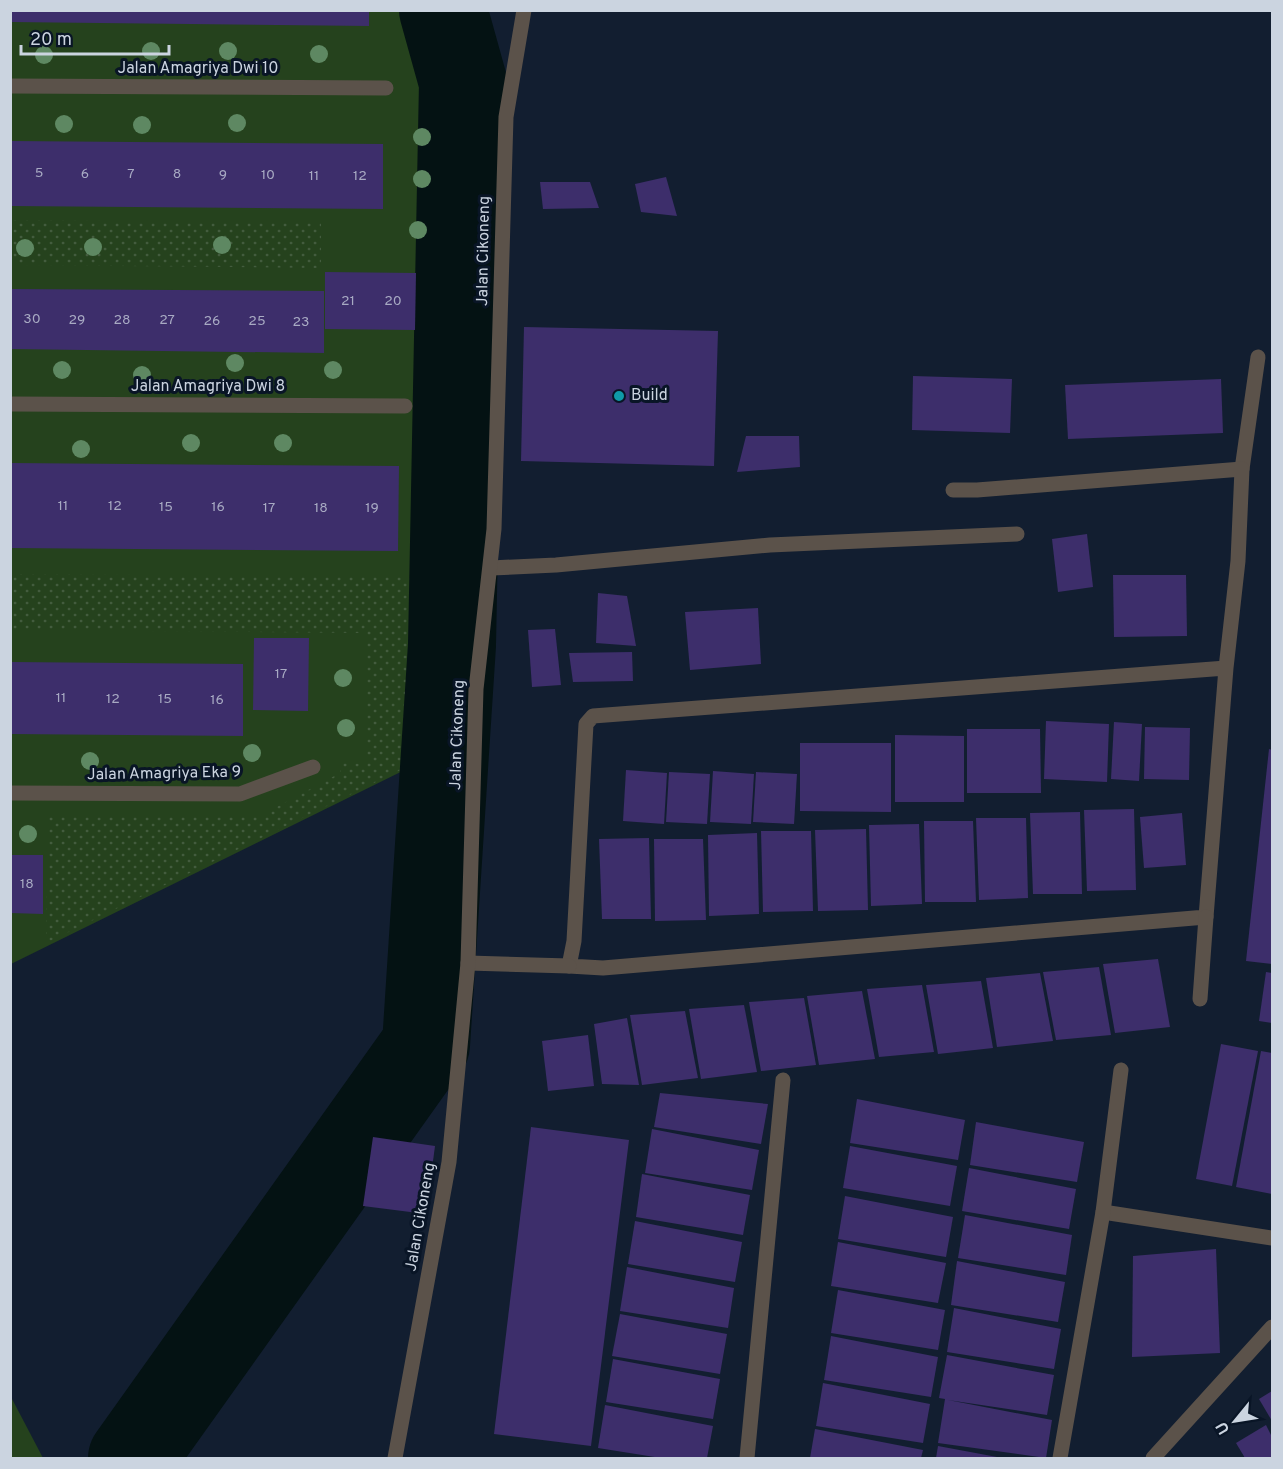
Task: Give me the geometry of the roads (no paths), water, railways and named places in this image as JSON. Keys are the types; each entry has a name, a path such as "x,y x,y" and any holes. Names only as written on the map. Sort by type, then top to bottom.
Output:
{"street":[{"name":"Jalan Cikoneng","path":"394,1458 449,1162 468,963 476,689 491,568 497,452 506,117 524,10"},
{"name":"Jalan Amagriya Dwi 10","path":"10,86 386,88"},
{"path":"1200,999 1226,668 1238,561 1242,469 1258,357"},
{"name":"Jalan Amagriya Dwi 8","path":"10,404 405,406"},
{"path":"953,490 1242,469"},
{"path":"491,568 556,565 770,545 1017,534"},
{"path":"569,966 574,941 586,724 593,716 1226,668"},
{"name":"Jalan Amagriya Eka 9","path":"10,793 240,794 313,767"},
{"path":"468,963 603,968 1206,917"},
{"path":"1060,1458 1103,1212 1121,1070"},
{"path":"747,1458 783,1080"},
{"path":"1103,1212 1272,1238"},
{"path":"1153,1458 1272,1327"}],"waterway":[{"path":"132,1458 426,1045 452,645 463,82 443,10"}],"place":[{"name":"Build","path":"619,396"}]}
